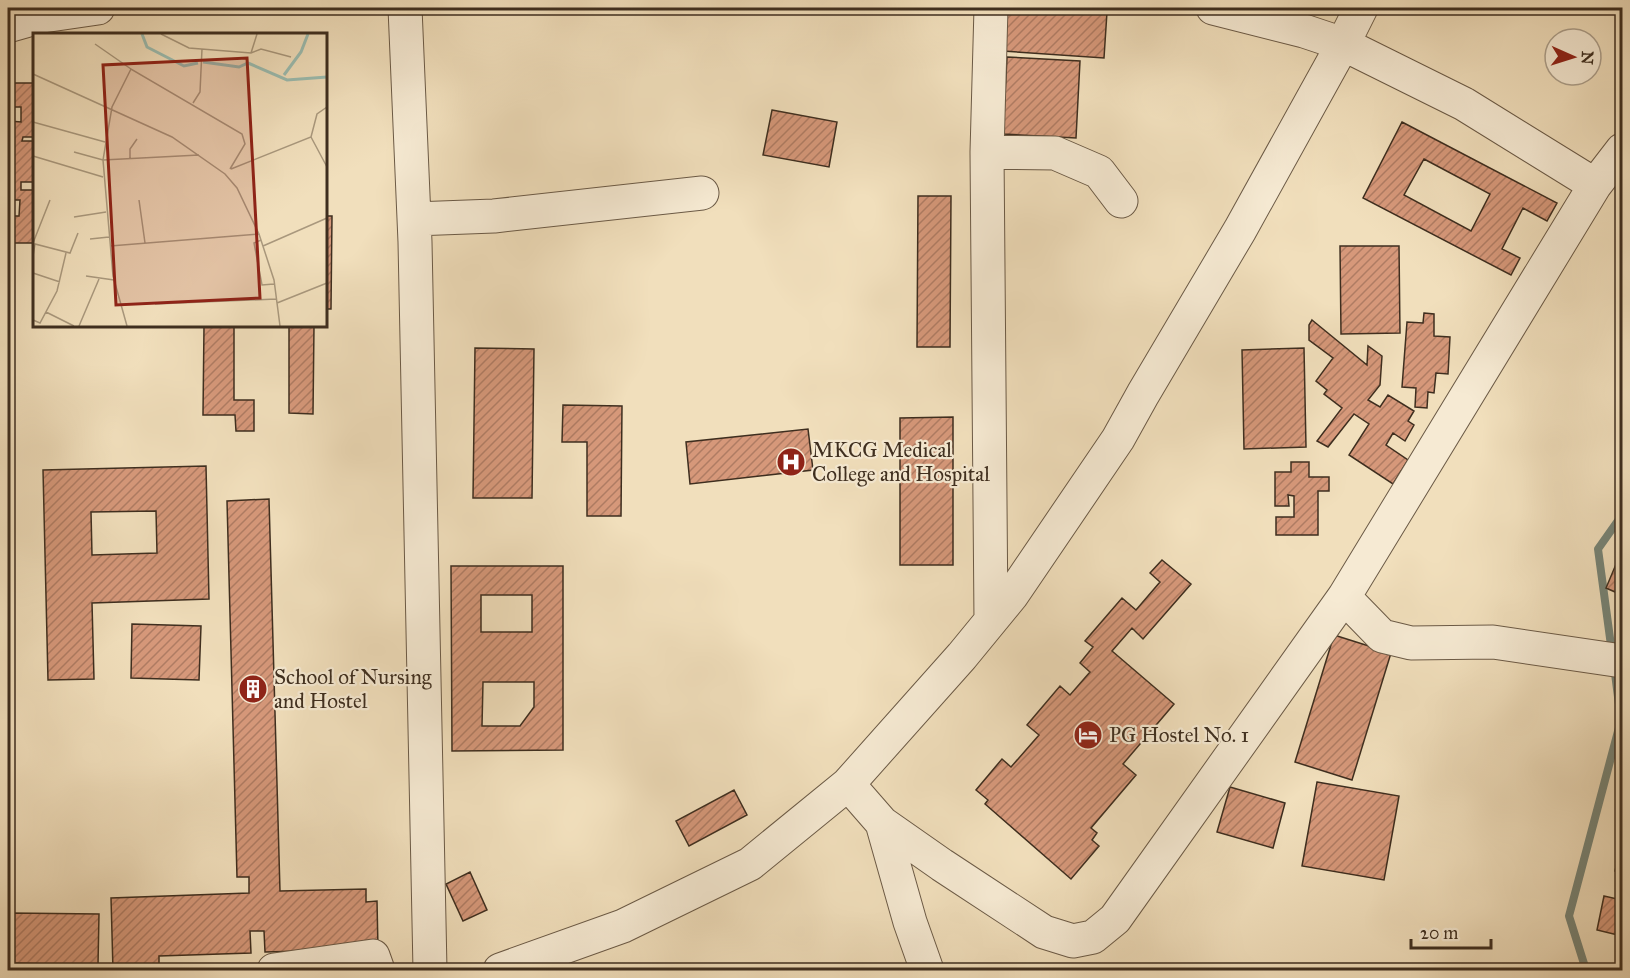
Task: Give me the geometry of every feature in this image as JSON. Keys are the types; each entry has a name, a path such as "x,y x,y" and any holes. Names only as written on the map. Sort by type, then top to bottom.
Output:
{"street":[{"path":"8,26 43,16 98,8"},
{"path":"405,8 414,219 430,970"},
{"path":"991,8 987,152 991,620"},
{"path":"1213,8 1304,31 1343,44 1464,104 1595,185"},
{"path":"500,970 623,926 750,864 848,784 962,656 991,620 1034,565 1118,439 1240,230 1361,8"},
{"path":"848,784 882,823 1044,932 1073,941 1093,937 1115,919 1344,597 1595,185 1623,150"},
{"path":"987,152 1055,153 1099,172 1121,201"},
{"path":"414,219 494,216 702,193"},
{"path":"1344,597 1382,636 1411,643 1493,642 1609,659"},
{"path":"882,823 910,922 927,970"},
{"path":"274,970 373,956 378,970"}],"building":[{"path":"1006,8 1107,12 1104,58 1003,51"},
{"path":"1007,57 1080,61 1076,138 1003,134"},
{"path":"8,83 33,83 33,137 23,137 22,141 33,141 33,182 21,182 21,190 33,190 33,243 8,243 8,216 19,216 20,200 8,200","holes":["9,107 21,107 21,122 9,121"]},
{"path":"772,110 837,122 829,167 763,155"},
{"path":"1402,122 1557,203 1547,221 1523,208 1502,249 1520,258 1511,275 1363,198","holes":["1424,159 1490,194 1471,231 1404,195"]},
{"path":"918,196 951,196 950,347 917,347"},
{"path":"327,216 332,216 331,309 327,309"},
{"path":"1340,246 1399,246 1400,333 1341,334"},
{"path":"1424,313 1434,314 1434,336 1450,337 1448,374 1436,373 1434,393 1428,392 1427,408 1415,407 1416,388 1402,387 1407,322 1423,323"},
{"path":"1312,320 1367,365 1368,346 1382,356 1380,385 1368,400 1380,407 1388,395 1414,411 1408,421 1414,425 1405,441 1393,433 1386,445 1408,460 1393,484 1349,455 1369,424 1354,414 1328,447 1317,441 1342,408 1324,394 1327,390 1316,381 1333,358 1309,340 1309,325"},
{"path":"204,327 234,327 234,400 254,400 254,431 236,431 235,415 203,415"},
{"path":"289,327 314,327 313,414 289,413"},
{"path":"475,348 534,349 532,498 473,498"},
{"path":"1304,348 1306,447 1244,449 1242,350"},
{"path":"563,405 622,406 621,516 587,516 587,442 562,442"},
{"path":"953,417 953,565 900,565 900,418"},
{"path":"808,429 813,470 690,484 686,442"},
{"path":"1291,462 1309,462 1309,477 1329,477 1329,491 1318,491 1318,535 1276,535 1276,517 1294,517 1294,496 1288,495 1289,506 1275,506 1275,472 1291,472"},
{"path":"206,466 209,599 92,603 94,679 48,680 43,470","holes":["156,511 157,553 92,555 91,512"]},
{"name":"School of Nursing and Hostel","path":"269,499 280,891 366,889 366,902 377,901 378,949 265,952 264,931 250,931 251,953 159,956 159,970 113,970 111,898 249,893 249,877 237,877 227,501"},
{"path":"1622,550 1622,595 1606,588"},
{"name":"PG Hostel No. 1","path":"1162,560 1191,584 1143,639 1132,628 1112,651 1174,704 1123,764 1136,775 1091,828 1097,833 1092,840 1099,846 1071,879 985,804 988,800 976,790 1002,759 1011,767 1039,735 1027,725 1060,686 1070,695 1090,672 1080,663 1093,647 1085,641 1122,598 1136,610 1160,582 1150,573"},
{"path":"451,566 563,566 563,750 452,751","holes":["481,595 532,595 532,632 481,632","483,682 534,682 534,707 520,726 482,726"]},
{"path":"132,624 201,626 199,680 131,678"},
{"path":"1334,635 1391,653 1352,780 1295,762"},
{"path":"1317,782 1399,796 1384,880 1302,866"},
{"path":"1230,787 1285,803 1273,848 1217,832"},
{"path":"734,790 747,815 689,846 676,821"},
{"path":"1622,846 1622,873 1615,871"},
{"path":"470,872 487,910 463,921 446,884"},
{"path":"1604,896 1622,900 1622,936 1597,930"},
{"path":"10,913 99,914 98,965 9,963"}],"waterway":[{"path":"1612,653 1598,549 1622,515"},
{"path":"1586,970 1569,916 1621,720 1614,666"}],"place":[{"name":"MKCG Medical College and Hospital","path":"791,462"},
{"name":"School of Nursing and Hostel","path":"253,689"},
{"name":"PG Hostel No. 1","path":"1088,735"}]}
